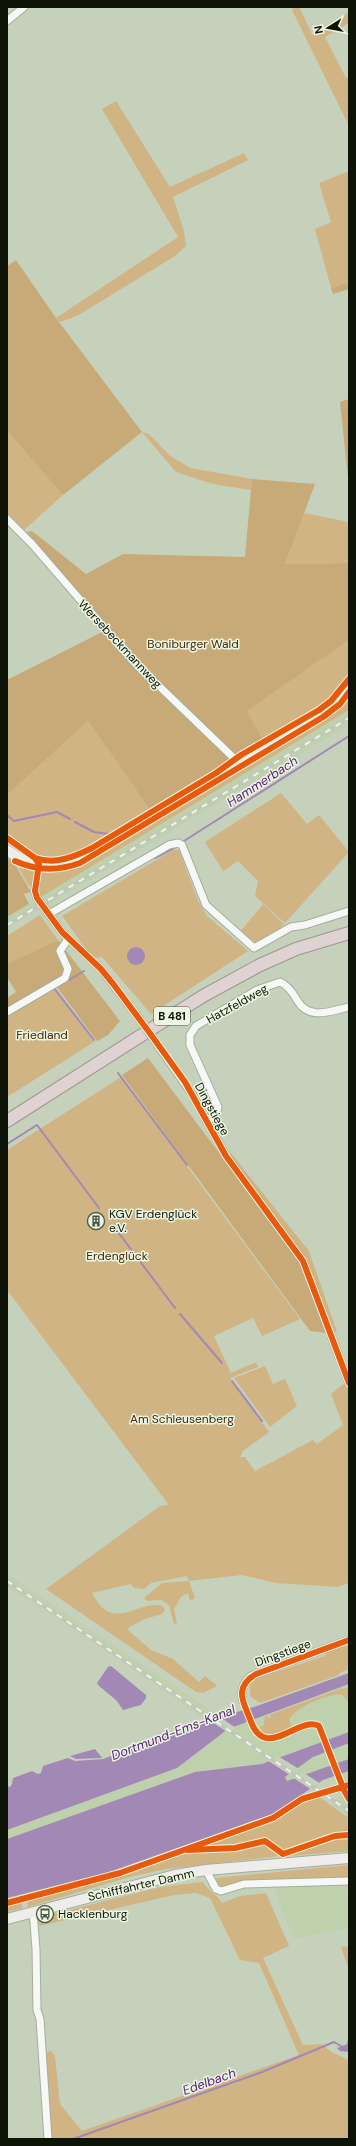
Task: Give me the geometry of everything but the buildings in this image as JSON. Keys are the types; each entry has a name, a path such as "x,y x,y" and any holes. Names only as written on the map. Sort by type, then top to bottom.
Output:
{"highway":[{"name":"B 481","path":"7,1121 203,996 260,964 296,950 349,933"}],"street":[{"path":"7,21 24,7"},
{"name":"Wersebeckmannweg","path":"7,519 32,544 133,661 239,763"},
{"path":"7,850 20,858 39,864 66,863 85,856 325,711 349,686"},
{"path":"49,914 169,846 178,843 182,845 206,905 254,948 291,927 305,925 349,911"},
{"name":"Dingstiege","path":"39,864 35,894 68,938 101,969 138,1017 185,1082 226,1156 303,1261 349,1383"},
{"path":"7,1012 65,978 68,972 68,966 60,951 68,938"},
{"name":"Hatzfeldweg","path":"206,1122 216,1115 218,1108 190,1045 190,1036 196,1026 257,990 280,982 294,994 305,1010 311,1013 349,1007"},
{"name":"Dingstiege","path":"243,1701 242,1691 244,1684 251,1676 349,1640"},
{"name":"Schifffahrter Damm","path":"7,1918 153,1880 206,1870 349,1858"},
{"name":"Schifffahrter Damm","path":"206,1870 216,1889 221,1891 244,1884 349,1881"},
{"path":"33,1911 36,1949 37,2010 40,2019 48,2139"}],"shaded area":[{"path":"349,710 349,725 47,905 41,896"},
{"path":"34,901 39,909 7,928 7,917"},
{"path":"136,947 142,950 145,956 142,962 136,965 130,962 127,956 130,950"},
{"path":"7,1574 217,1714 205,1719 66,1624 7,1587"},
{"path":"111,1666 146,1695 146,1698 141,1705 123,1710 117,1701 98,1685 97,1683 108,1667"},
{"path":"349,1673 349,1684 228,1729 177,1768 7,1830 7,1786 10,1787 13,1778 32,1771 38,1774 41,1773 43,1766 68,1758 75,1761 103,1759 205,1721 251,1708"},
{"path":"349,1684 349,1732 262,1764 195,1772 7,1839 7,1830 177,1768 228,1729"},
{"path":"349,1732 349,1743 313,1757 285,1777 287,1781 349,1759 349,1771 323,1780 272,1815 109,1872 7,1898 7,1839 195,1772 262,1764"},
{"path":"349,1743 349,1759 287,1781 285,1776 313,1757"},
{"path":"95,1749 102,1758 76,1759 70,1756"},
{"path":"349,1771 349,1781 344,1783 340,1774"},
{"path":"339,1796 349,1802 349,1816 333,1805"},
{"path":"346,1886 349,1906 349,1928 294,1939 274,1888"},
{"path":"349,2033 349,2052 340,2051 337,2048 347,2044"}],"green space":[{"path":"295,7 299,7 312,34 349,12 349,23 325,37 346,78 349,77 349,126 292,10"},
{"path":"116,101 170,187 244,153 248,160 173,197 184,231 186,246 175,256 77,316 60,322 56,318 178,237 102,109"},
{"path":"349,171 349,282 331,288 315,229 331,222 319,183"},
{"path":"16,260 56,318 142,432 63,495 7,431 7,266"},
{"path":"349,282 349,289 333,294 331,288"},
{"path":"349,399 349,477 348,478 340,402"},
{"path":"7,431 63,495 24,530 7,513"},
{"path":"142,432 149,434 169,455 190,468 252,479 251,490 213,484 176,472"},
{"name":"Boniburger Wald","path":"252,479 315,484 285,564 349,563 349,640 247,711 264,742 151,811 88,721 7,795 7,680 106,630 27,532 32,531 86,574 123,554 245,557"},
{"path":"304,513 349,522 349,563 285,564"},
{"path":"349,640 349,677 335,695 319,709 264,742 247,711"},
{"path":"349,698 349,710 39,898 42,871 69,870 83,864 342,707"},
{"path":"88,721 151,811 69,857 43,859 7,837 7,795"},
{"path":"281,793 307,824 319,815 349,852 285,923 255,896 258,881 238,861 223,871 205,842"},
{"path":"173,850 179,850 198,901 207,916 248,951 151,1014 102,957 93,958 62,916"},
{"path":"7,858 14,863 31,892 24,894 29,904 7,917"},
{"path":"17,864 37,869 33,889 27,883"},
{"path":"263,904 284,924 274,934 255,945 240,932"},
{"path":"40,915 58,940 7,964 7,936"},
{"path":"58,940 120,1021 108,1035 97,1041 53,982 7,1009 7,998 16,992 7,977 7,964"},
{"name":"Friedland","path":"54,988 94,1042 7,1097 7,1015"},
{"path":"148,1058 297,1257 327,1333 310,1331 122,1075"},
{"path":"121,1077 300,1319 262,1336 253,1318 214,1336 231,1373 256,1362 258,1367 230,1378 269,1432 243,1451 240,1457 245,1457 255,1471 313,1440 317,1444 343,1425 331,1394 346,1382 349,1390 349,1583 337,1587 276,1583 242,1575 189,1581 187,1576 151,1583 144,1589 134,1588 131,1584 92,1593 100,1605 108,1612 117,1614 126,1613 153,1605 163,1606 165,1610 162,1614 145,1619 129,1627 128,1630 151,1650 173,1659 199,1682 205,1676 217,1686 203,1693 196,1692 46,1589 160,1506 169,1505 7,1290 7,1150"},
{"path":"231,1153 309,1251 337,1332 333,1332 302,1253 227,1154"},
{"path":"265,1366 273,1384 285,1379 297,1406 270,1427 234,1378"},
{"path":"189,1581 195,1598 190,1601 188,1593 181,1597 174,1609 177,1623 174,1624 169,1605 161,1600 147,1601 144,1598 162,1583"},
{"path":"349,1643 349,1669 339,1673 339,1675 260,1703 250,1696 250,1682 255,1679 325,1656 327,1651"},
{"path":"349,1688 349,1703 342,1694 321,1698 306,1705 293,1714 289,1719 292,1727 291,1729 271,1736 263,1733 260,1727 264,1725 265,1716 269,1718 271,1717 270,1714 340,1689"},
{"path":"319,1797 349,1818 349,1833 338,1833 287,1852 283,1852 269,1840 264,1839 223,1847 195,1849 264,1824 303,1803"},
{"path":"336,1838 349,1838 349,1851 288,1856"},
{"path":"261,1843 272,1846 279,1856 167,1869 133,1876 28,1907 27,1901 106,1880 182,1854 244,1848"},
{"path":"349,1865 349,1878 224,1887 218,1885 216,1878"},
{"path":"203,1882 222,1903 240,1896 266,1893 289,1946 263,1958 303,2045 322,2044 331,2052 349,2060 349,2139 51,2139 46,2055 50,2050 55,2056 60,2104 82,2131 299,2055 259,1963 240,1960 210,1898 196,1893 174,1895 39,1926 38,1918 160,1887"},
{"path":"21,1903 23,1908 7,1912 7,1907"},
{"path":"349,1946 349,1970 341,1947"}],"pier":[{"path":"217,1715 236,1728 227,1732 206,1718"},
{"path":"328,1739 332,1751 328,1753 323,1740"},
{"path":"278,1756 299,1769 290,1775 267,1760"},
{"path":"304,1773 321,1784 312,1790 292,1777"}],"waterway":[{"name":"Hammerbach","path":"184,841 349,736"},
{"name":"Hammerbach","path":"7,815 14,821 57,812 70,819"},
{"name":"Hammerbach","path":"75,822 94,832 109,834"},
{"name":"Hammerbach","path":"155,858 176,847"},
{"path":"69,980 84,971"},
{"path":"54,988 94,1040"},
{"path":"118,1073 187,1165"},
{"path":"7,1144 37,1125 99,1208"},
{"path":"118,1232 175,1308"},
{"path":"180,1314 222,1363"},
{"path":"232,1381 262,1421"},
{"name":"Edelbach","path":"73,2139 262,2072 334,2042 341,2046"}],"railway":[{"path":"7,925 349,718"},
{"path":"7,1581 349,1811"}],"cycle path":[{"path":"35,858 50,861 64,859 92,848 216,773 241,755 319,710 331,701 349,679"},
{"path":"15,861 31,867 48,869 56,869 80,863 323,717 340,704 349,692"},
{"path":"7,838 35,858 39,864 35,891 37,898 62,932 101,969 149,1032 185,1082 226,1156 303,1261 349,1383"},
{"path":"349,1640 256,1674 245,1683 242,1695 243,1702 256,1732 264,1738 273,1738 311,1724 319,1726 344,1790 349,1799"},
{"path":"7,1903 120,1873 273,1818 302,1799 349,1785"},
{"path":"188,1850 235,1848 265,1841 283,1854 335,1836 349,1835"}],"place":[{"name":"KGV Erdenglück e.V.","path":"96,1221"},
{"name":"Hacklenburg","path":"45,1914"}],"park label":[{"name":"Erdenglück","path":"117,1256"},
{"name":"Am Schleusenberg","path":"182,1419"}],"water label":[{"name":"Dortmund-Ems-Kanal","path":"173,1732"}]}
